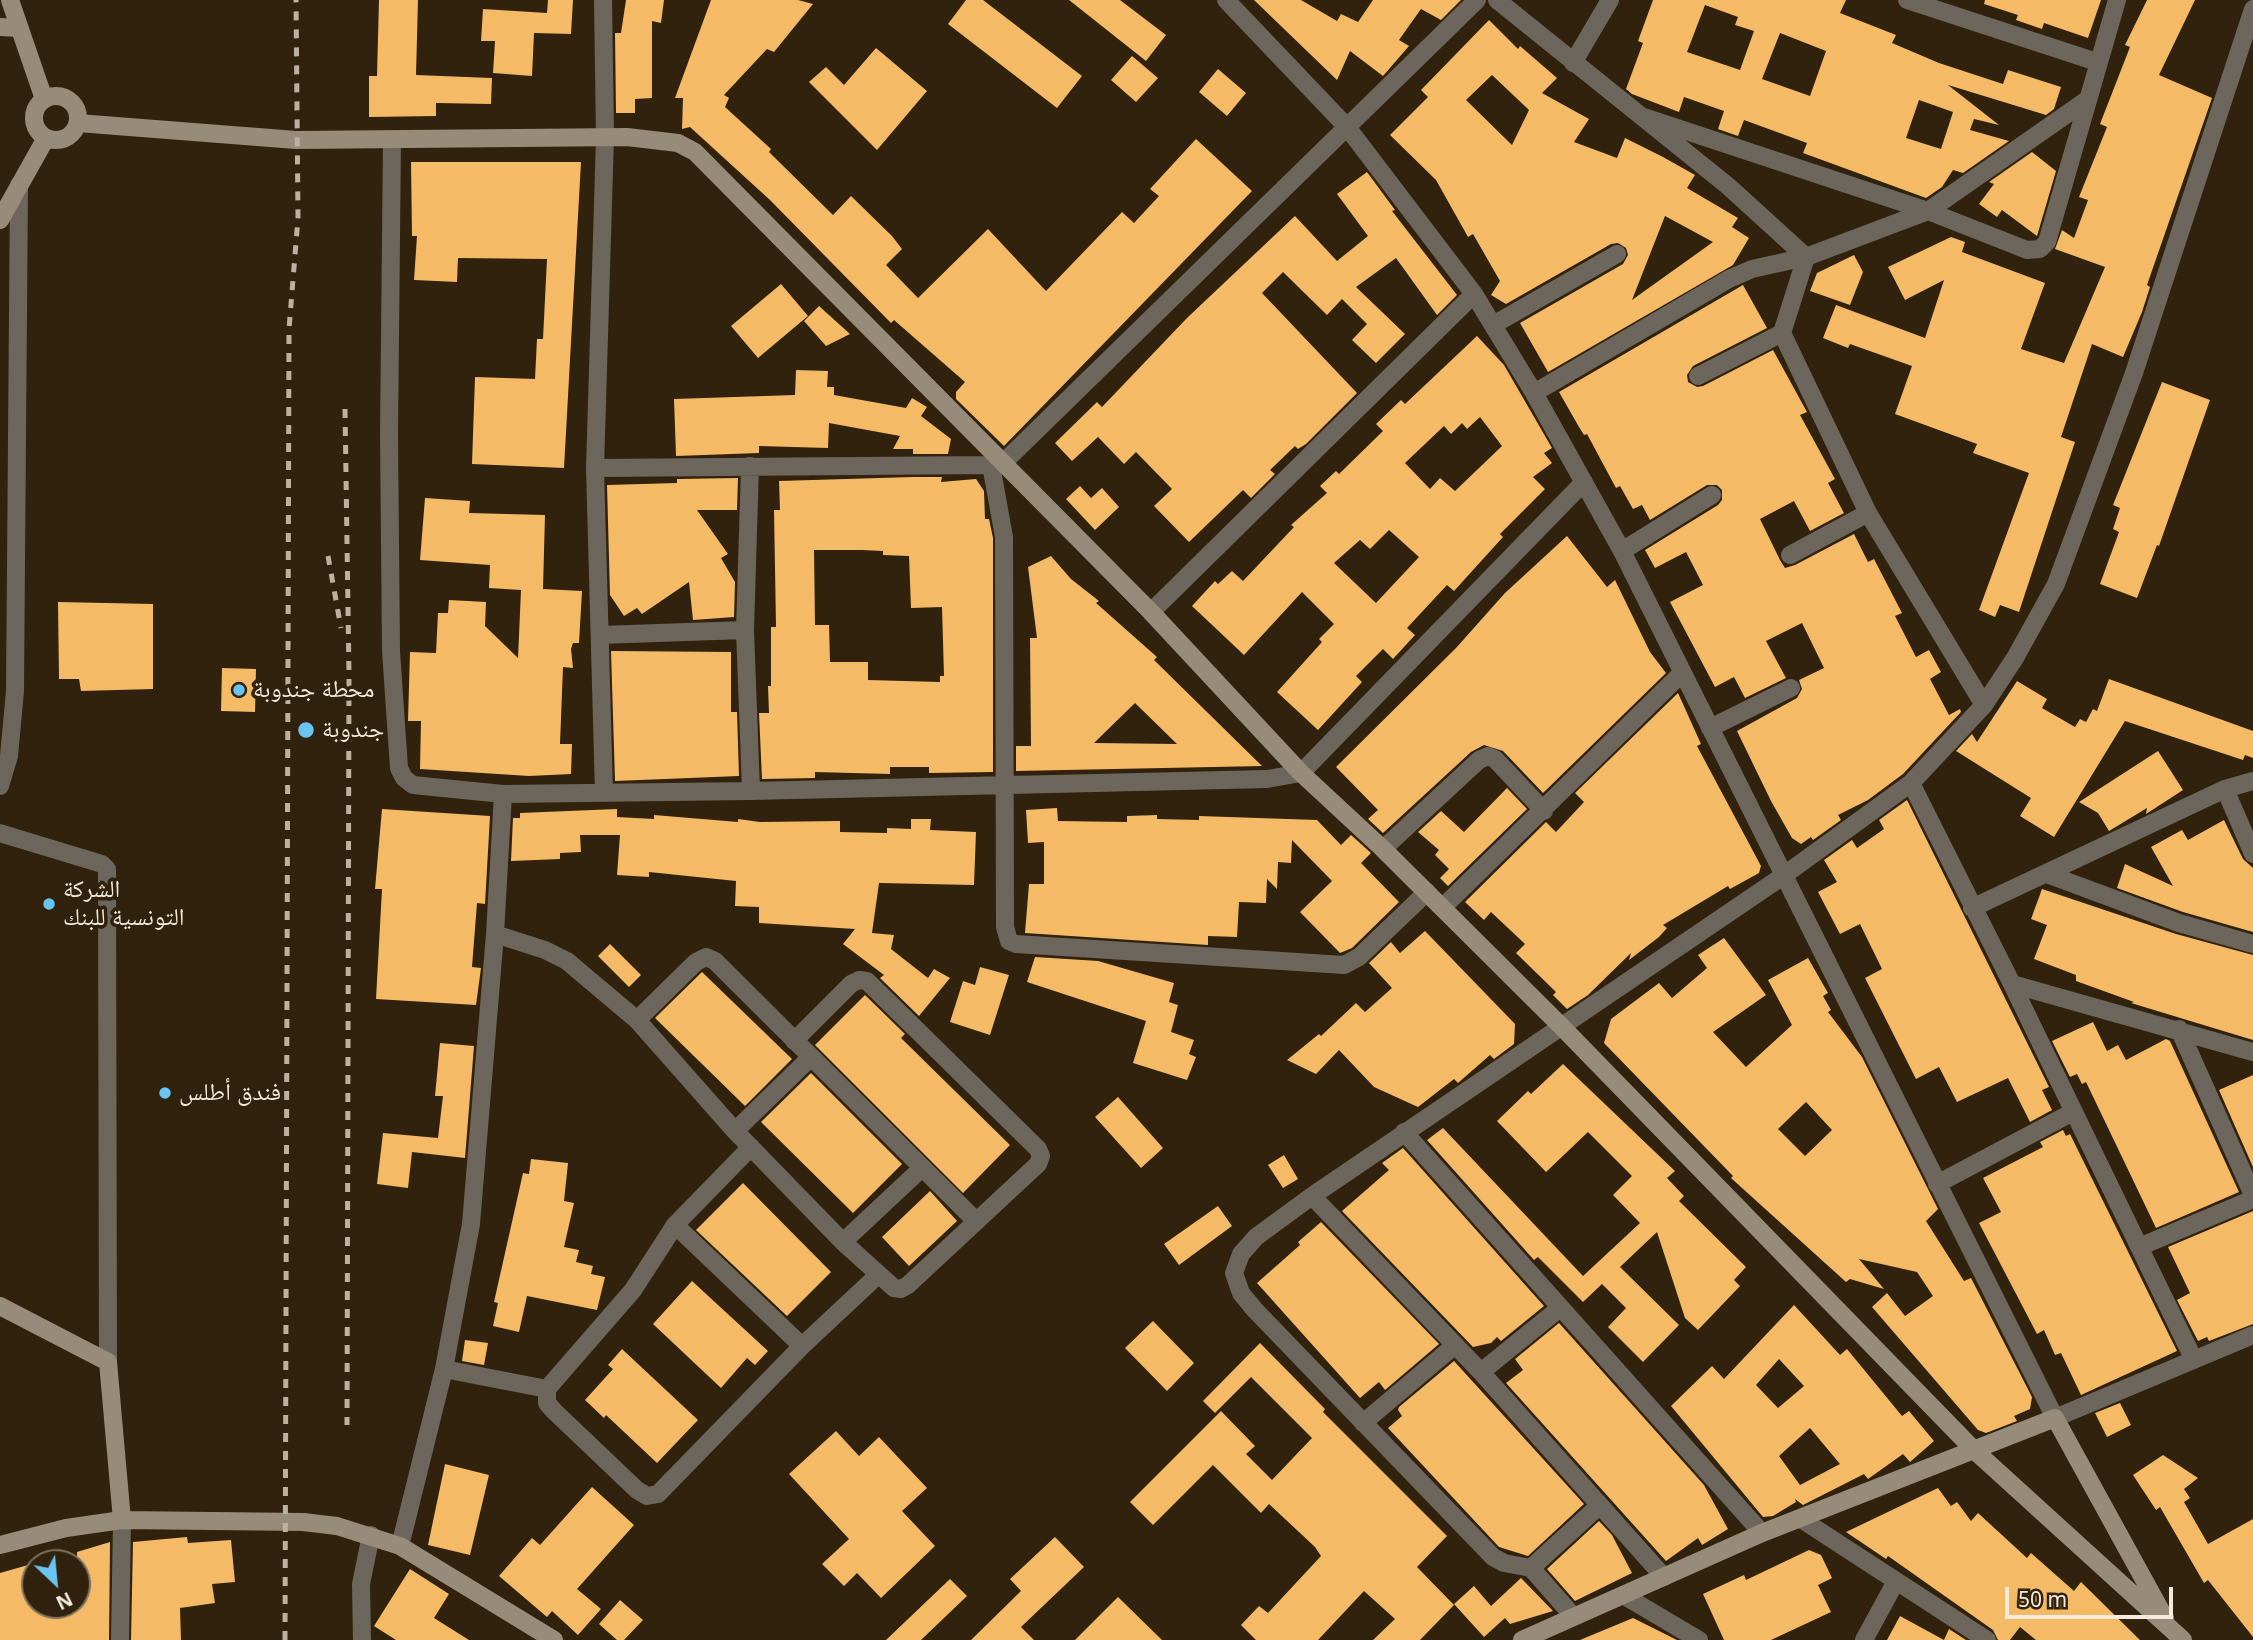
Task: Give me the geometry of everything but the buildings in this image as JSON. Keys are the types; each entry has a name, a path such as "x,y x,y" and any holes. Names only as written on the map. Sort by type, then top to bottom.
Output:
{"street":[{"path":"10,0 9,27 44,99"},
{"path":"603,0 605,137 595,468 604,793"},
{"path":"595,468 997,463 1477,0"},
{"path":"1497,0 1728,186 1806,257"},
{"path":"1573,63 1610,0"},
{"path":"1907,0 2097,62"},
{"path":"1644,117 1928,211 2027,250 2040,248 2047,242 2117,0"},
{"path":"1230,1 1347,127 1474,294 1534,393 1622,551 2055,1418 2177,1635"},
{"path":"1573,1616 1531,1568 1504,1563 1493,1557 1254,1309 1241,1293 1234,1273 1241,1254 1256,1237 1312,1196 1783,876 1911,783 1984,705 2015,658 2056,584 2134,373 2253,9"},
{"path":"57,95 69,100 77,110 78,123 66,138 46,138 34,123 35,109 44,99 57,95"},
{"path":"1534,393 1728,279 1752,269 1806,257 1928,211 2087,100"},
{"path":"78,123 296,140 605,137 678,143 695,152 997,463 1151,612 1301,773 1383,849 1562,1027 1974,1450 2177,1635"},
{"path":"0,220 46,138"},
{"path":"392,140 391,624 399,768 404,778 413,785 503,794 751,792 1267,779 1301,773 1584,482"},
{"path":"0,786 15,691 19,185"},
{"path":"1493,325 1617,254"},
{"path":"1806,257 1782,333 1868,513 1984,705"},
{"path":"1151,612 1474,294"},
{"path":"1698,376 1782,333"},
{"path":"997,463 1004,537 1005,928 1009,941 1016,944 1345,965 1359,957 1427,892"},
{"path":"750,466 745,630 751,792"},
{"path":"1622,551 1712,495"},
{"path":"1790,555 1868,513"},
{"path":"600,635 745,630"},
{"path":"1442,908 1682,673"},
{"path":"1710,729 1791,688"},
{"path":"1383,849 1479,760 1488,756 1495,759 1544,811"},
{"path":"1972,908 2225,789 2253,781"},
{"path":"1911,783 2012,984 2194,1360"},
{"path":"2225,789 2253,854"},
{"path":"400,1546 444,1369 471,1224 495,934 503,794"},
{"path":"0,833 102,864 107,869 108,1362 122,1520 120,1640"},
{"path":"2047,874 2179,923 2253,944"},
{"path":"495,934 545,950 567,961 637,1020 735,1131 843,1242 894,1289 901,1289 1038,1164 1041,1156 1038,1149 867,981 859,980 851,984 794,1041"},
{"path":"637,1020 696,962 706,957 715,961 976,1221"},
{"path":"2012,984 2253,1052"},
{"path":"2139,1247 2253,1197 2179,1029"},
{"path":"735,1131 810,1058"},
{"path":"1937,1184 2073,1112"},
{"path":"1404,1132 1762,1533"},
{"path":"751,1147 675,1225 652,1266 547,1389 547,1403 554,1412 647,1496 659,1494 802,1346 878,1275"},
{"path":"843,1242 922,1168"},
{"path":"1312,1196 1481,1372 1664,1577"},
{"path":"675,1225 802,1346"},
{"path":"0,1306 108,1362"},
{"path":"1481,1372 1560,1308"},
{"path":"1522,1640 1544,1636 1573,1616 1762,1533 2055,1418 2253,1335"},
{"path":"1363,1423 1454,1346"},
{"path":"444,1369 547,1389"},
{"path":"1531,1568 1600,1505"},
{"path":"1801,1519 1895,1583 1987,1640"},
{"path":"0,1545 66,1528 122,1520 303,1522 337,1525 400,1546 554,1640"},
{"path":"362,1640 361,1584 371,1535"},
{"path":"1864,1640 1895,1583"},
{"path":"1623,1595 1699,1640"}],"railway":[{"path":"285,1640 289,329 298,218 296,0"},
{"path":"345,409 349,674 347,1425"},
{"path":"328,556 341,628"}],"place":[{"name":"محطة جندوبة","path":"239,690"},
{"name":"جندوبة","path":"306,730"},
{"name":"الشركة التونسية للبنك","path":"49,904"},
{"name":"فندق أطلس","path":"165,1093"}]}
